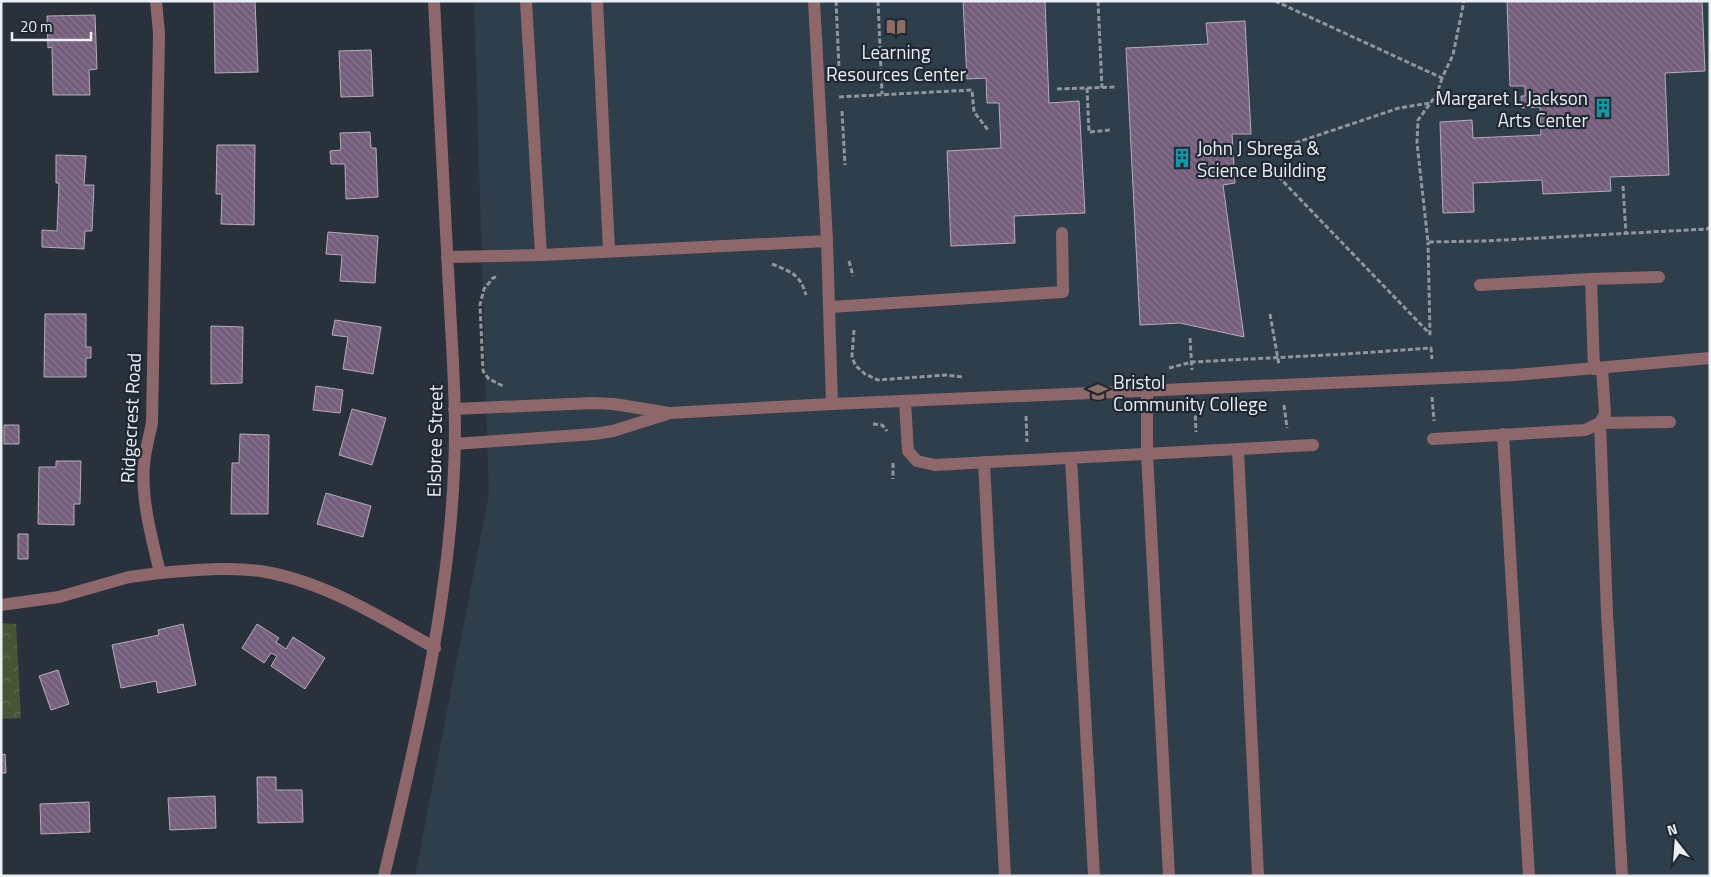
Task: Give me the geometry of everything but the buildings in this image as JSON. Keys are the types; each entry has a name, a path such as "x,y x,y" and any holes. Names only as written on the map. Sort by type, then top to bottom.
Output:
{"street":[{"name":"Ridgecrest Road","path":"156,1 159,32 152,423 144,465 144,481 151,534 160,573"},
{"name":"Elsbree Street","path":"384,876 435,648 447,561 454,470 454,409 434,1"},
{"path":"526,1 541,255"},
{"path":"597,1 609,251"},
{"path":"814,1 830,307 832,404"},
{"path":"830,307 1063,292 1062,233"},
{"path":"447,257 541,255 827,240"},
{"path":"1480,284 1592,278 1659,277"},
{"path":"1592,278 1598,369 1605,414 1600,423 1607,613 1622,876"},
{"path":"454,409 593,403 614,404 669,413 832,404 1514,375 1710,358"},
{"path":"1147,391 1148,454 1169,876"},
{"path":"905,402 908,451 917,461 935,465 1313,445"},
{"path":"455,444 594,434 613,431 669,413"},
{"path":"1433,439 1585,430 1600,423 1650,424 1670,422"},
{"path":"1503,434 1529,876"},
{"path":"1238,449 1258,876"},
{"path":"1071,458 1094,876"},
{"path":"984,462 1005,876"},
{"path":"1,605 59,598 129,576 226,569 264,572 280,575 330,592 435,648"}],"path":[{"path":"878,1 882,94"},
{"path":"1098,1 1102,88"},
{"path":"1275,1 1442,78"},
{"path":"1273,171 1430,334 1428,242 1417,143 1418,120 1437,94 1453,55 1464,1"},
{"path":"1057,89 1115,87"},
{"path":"1087,88 1089,132 1110,130"},
{"path":"839,97 972,90 974,112 988,130"},
{"path":"1274,150 1399,108 1431,103"},
{"path":"1623,186 1626,234"},
{"path":"1428,242 1626,234 1707,229 1710,227"},
{"path":"766,263 791,272 803,283 806,295"},
{"path":"503,277 493,278 484,289 480,305 483,371 489,379 502,386 509,387"},
{"path":"1270,314 1279,368"},
{"path":"854,330 852,356 855,365 865,374 878,380 946,375 970,378"},
{"path":"1190,338 1192,373"},
{"path":"1160,371 1192,362 1431,348 1432,359"},
{"path":"1432,394 1434,425"},
{"path":"1284,399 1288,433"},
{"path":"1194,402 1197,438"},
{"path":"1025,412 1028,447"},
{"path":"864,424 882,425 890,436"},
{"path":"892,460 893,479"}],"shaded area":[{"name":"Bristol Community College","path":"474,1 1710,1 1710,876 415,876 489,494"}],"green space":[{"path":"1,623 16,624 21,718 1,719"}],"place":[{"name":"Learning Resources Center","path":"896,27"},
{"name":"Margaret L Jackson Arts Center","path":"1603,108"},
{"name":"John J Sbrega & Science Building","path":"1182,158"},
{"name":"Bristol Community College","path":"1098,392"}]}
